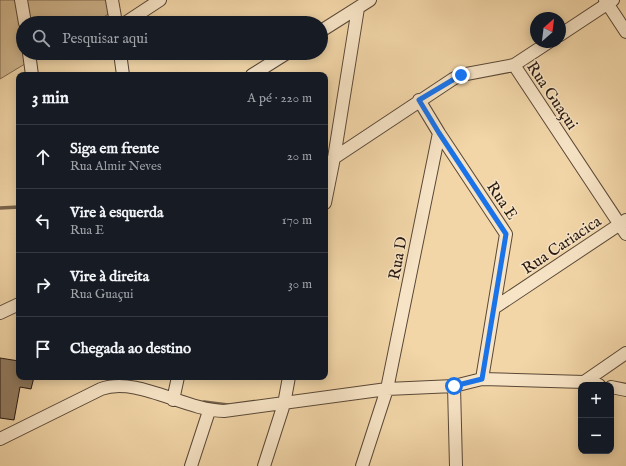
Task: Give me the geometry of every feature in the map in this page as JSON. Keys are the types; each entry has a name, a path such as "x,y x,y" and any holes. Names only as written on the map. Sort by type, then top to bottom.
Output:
{"street":[{"path":"21,0 24,16"},
{"path":"112,0 115,16"},
{"path":"136,16 160,0"},
{"path":"328,27 370,0"},
{"path":"566,31 608,1 626,32"},
{"path":"328,188 358,8"},
{"path":"514,65 540,48"},
{"path":"30,60 32,72"},
{"path":"121,60 123,72"},
{"path":"257,72 276,60"},
{"name":"Rua Guaçui","path":"334,158 419,100 461,75 514,65 624,226"},
{"name":"Rua E","path":"419,100 506,234 482,379"},
{"name":"Rua D","path":"362,466 387,389 439,133"},
{"name":"Rua Cariacica","path":"494,308 624,226"},
{"path":"0,313 16,305"},
{"path":"0,439 112,385 130,386 209,411 224,411 387,389 454,386 482,379 584,382 626,353"},
{"path":"173,400 177,380"},
{"path":"264,466 284,404 288,380"},
{"path":"454,386 456,466"},
{"path":"614,388 626,390"},
{"path":"192,466 209,411"}],"shaded area":[{"path":"0,0 108,0 110,13 105,16 16,16 16,60 31,60 0,79"}],"building":[{"path":"0,358 16,361 16,380 33,380 31,389 20,387 14,420 0,418"}],"waterway":[{"path":"0,208 16,207"},
{"path":"204,402 228,405"}],"route":[{"path":"454,386 482,379 506,234 419,100 445,83 461,75"}]}
